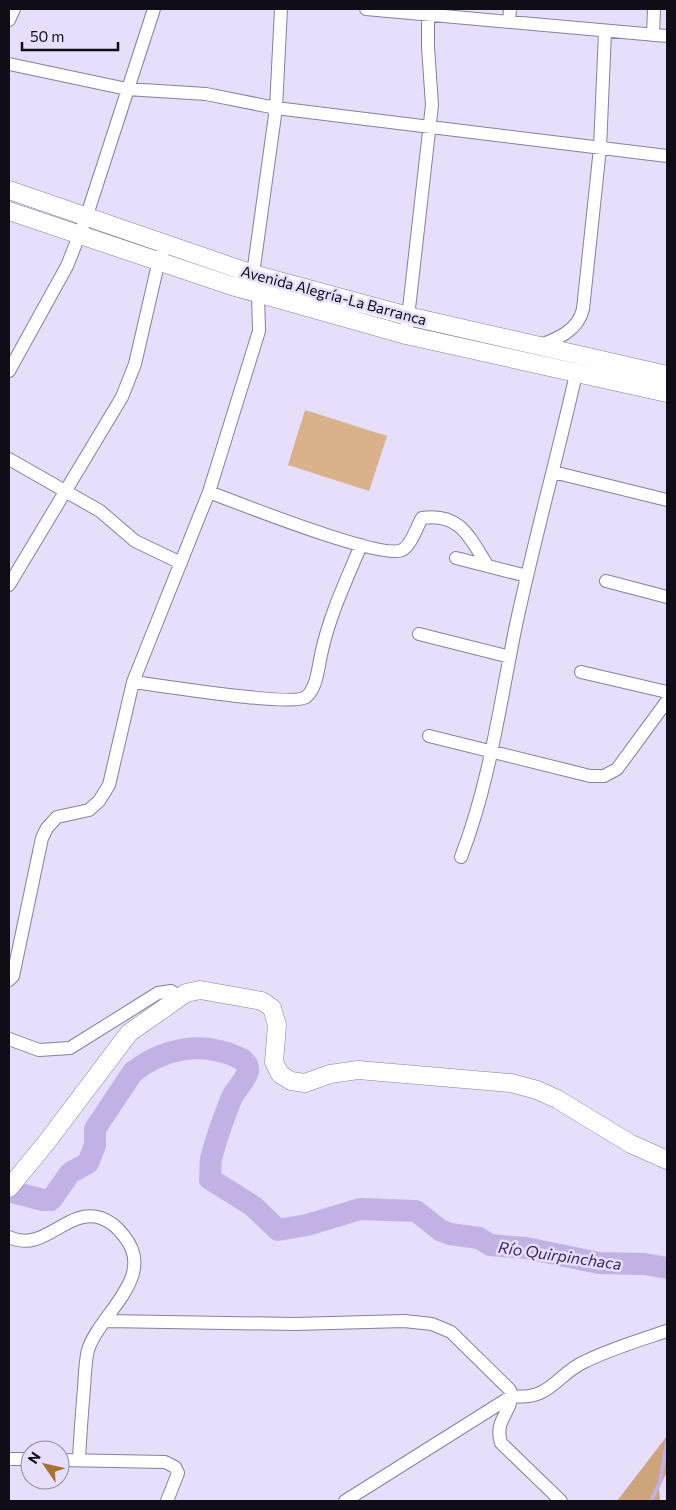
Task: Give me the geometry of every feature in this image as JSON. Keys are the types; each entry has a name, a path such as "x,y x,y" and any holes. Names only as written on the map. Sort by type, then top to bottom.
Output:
{"main road":[{"name":"Avenida Alegría-La Barranca","path":"9,190 86,218 258,294 406,336 667,393"},
{"name":"Avenida Alegría-La Barranca","path":"9,211 79,236 163,252 408,316 537,347 667,375"},
{"path":"9,1188 46,1143 129,1033 186,993 200,990 262,1001 272,1008 278,1025 274,1062 280,1074 291,1081 305,1083 330,1074 358,1070 511,1084 537,1090 557,1099 631,1144 667,1160"}],"street":[{"path":"9,20 14,9"},
{"path":"9,372 67,266 79,236 154,9"},
{"path":"9,980 13,976 42,838 57,817 89,810 99,801 104,793 114,766 133,682 209,492 259,331 258,294 253,274 276,108 281,9"},
{"path":"366,9 428,12 605,32 667,36"},
{"path":"509,22 510,9"},
{"path":"653,35 654,9"},
{"path":"406,336 432,105 428,12"},
{"path":"517,360 537,347 573,329 582,317 600,148 605,32"},
{"path":"9,64 128,89 206,94 276,108 667,156"},
{"path":"9,585 122,397 135,364 163,252"},
{"path":"461,857 476,819 493,752 495,726 527,576 576,374"},
{"path":"9,459 100,510 135,541 181,563"},
{"path":"553,472 667,500"},
{"path":"209,492 323,534 387,551 401,550 406,547 422,518 443,518 459,525 487,565"},
{"path":"133,682 274,700 301,700 308,696 314,686 325,634 333,609 361,545"},
{"path":"456,558 527,576"},
{"path":"606,582 667,597"},
{"path":"419,634 510,658"},
{"path":"581,672 667,692"},
{"path":"429,736 590,776 604,776 617,769 667,701"},
{"path":"9,1039 39,1050 70,1048 158,993 171,991 180,997"},
{"path":"9,1237 19,1242 40,1239 77,1218 100,1217 117,1227 130,1243 134,1265 129,1286 89,1348 86,1358 79,1460"},
{"path":"106,1321 295,1324 404,1321 432,1324 451,1332 510,1390 512,1396 498,1433 501,1443 561,1501"},
{"path":"345,1501 512,1396 530,1398 546,1390 584,1362 615,1348 667,1331"},
{"path":"70,1460 165,1462 174,1467 178,1473 168,1501"}],"shaded area":[{"path":"305,410 387,436 369,491 288,465"},
{"path":"667,1436 667,1472 659,1488 660,1501 617,1501"}],"waterway":[{"name":"Río Quirpinchaca","path":"9,1191 43,1200 51,1200 70,1173 88,1163 95,1145 95,1129 133,1072 157,1057 170,1052 196,1048 210,1049 239,1058 248,1066 245,1078 232,1097 220,1128 211,1159 210,1179 253,1206 278,1230 307,1225 360,1209 416,1211 440,1230 450,1234 479,1238 490,1245 526,1248 599,1263 644,1264 667,1268"},
{"path":"651,1501 660,1482 667,1442"}]}
